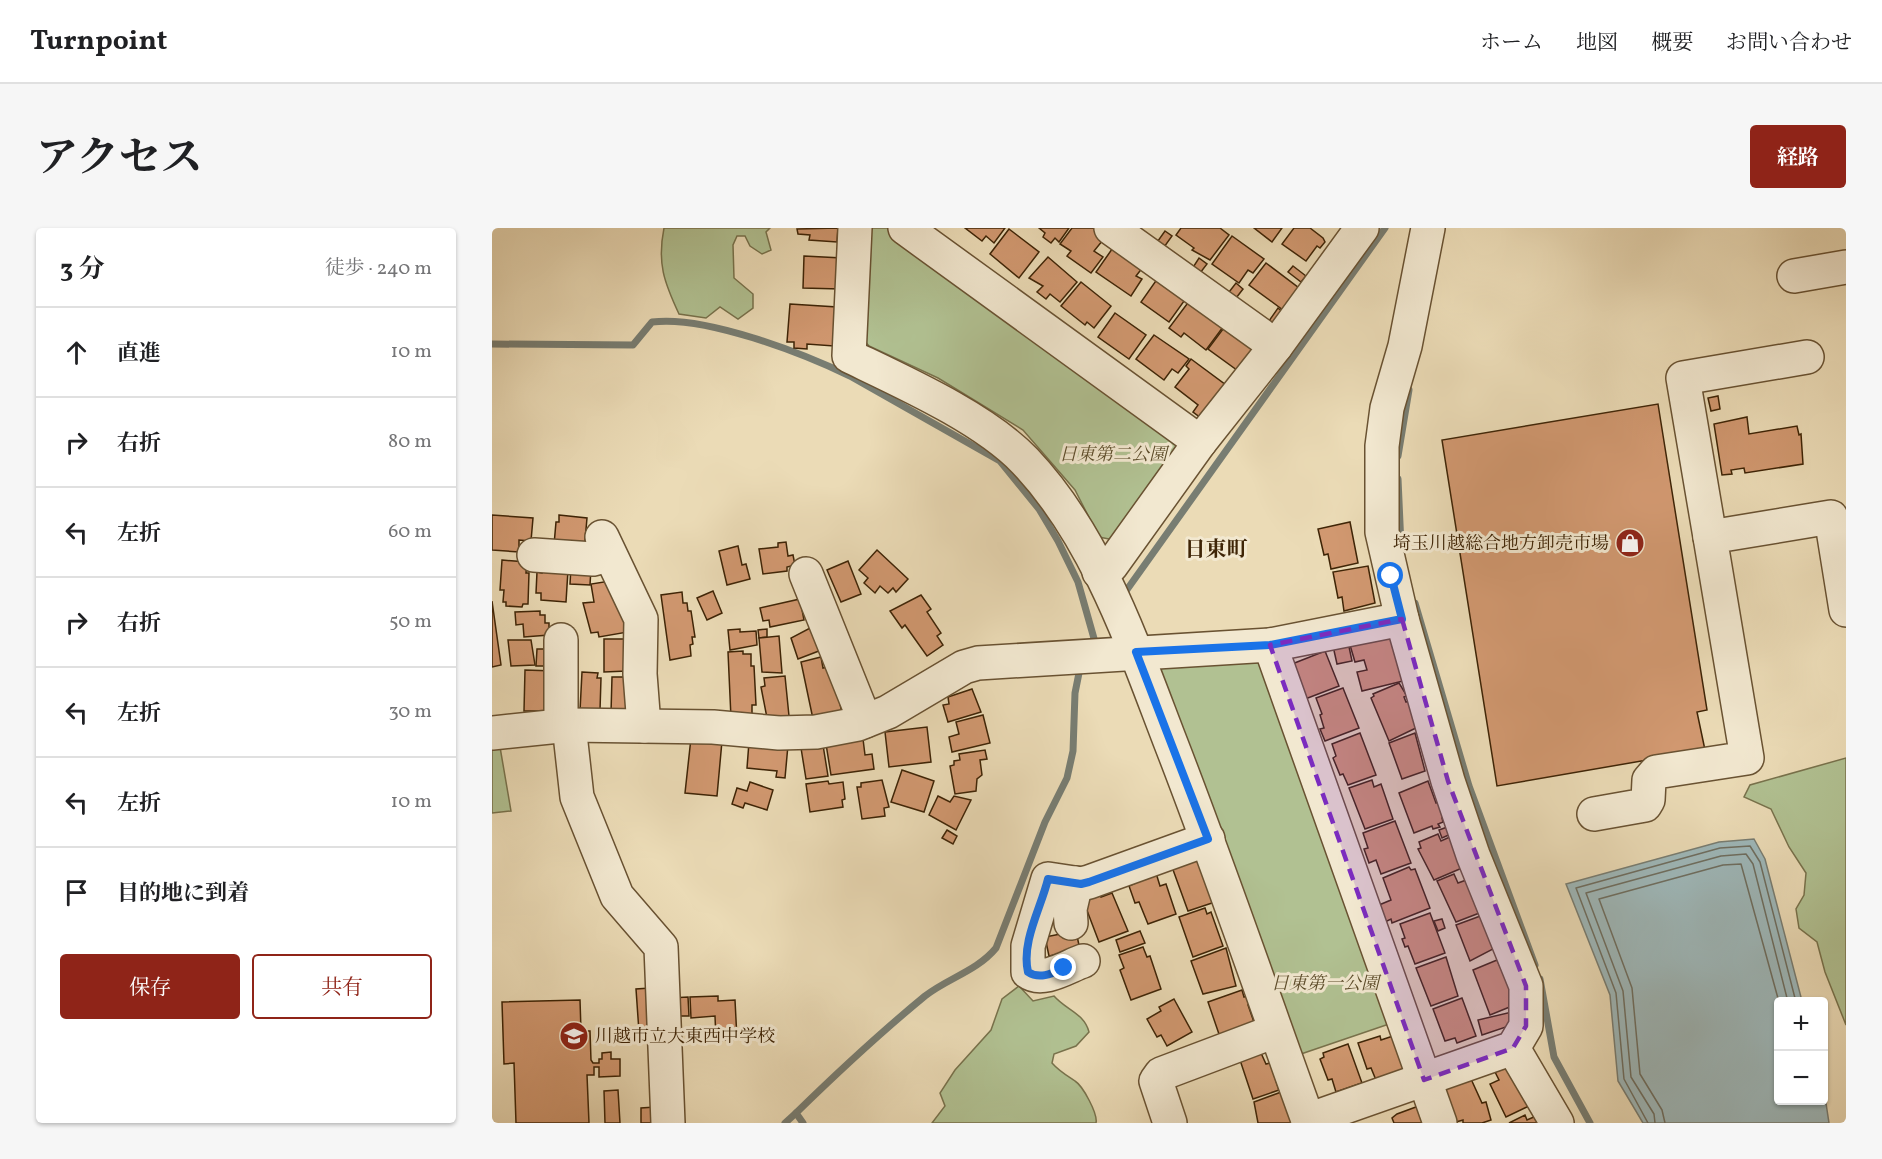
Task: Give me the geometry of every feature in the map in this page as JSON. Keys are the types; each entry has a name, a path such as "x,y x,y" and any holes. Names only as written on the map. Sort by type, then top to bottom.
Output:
{"street":[{"path":"855,228 849,356 914,387 1004,441 1025,460 1062,504 1099,572 1136,652 1208,839 1309,1121 1513,1048 1526,1026 1526,986 1473,855 1448,781 1402,619 1382,532 1382,446 1387,408 1405,346 1428,228"},
{"path":"905,228 1200,442"},
{"path":"1111,228 1276,346"},
{"path":"1099,572 1111,566 1200,442 1276,346 1351,232"},
{"path":"1794,276 1846,267"},
{"path":"1594,814 1645,805 1648,800 1649,780 1656,772 1747,758 1683,378 1807,357"},
{"path":"1710,537 1831,517 1846,610"},
{"path":"534,555 593,559 605,546 641,619 640,674 644,726"},
{"path":"806,574 865,721"},
{"path":"492,733 565,726 713,727 779,734 816,732 858,724 888,712 964,667 1136,652 1270,645 1402,619"},
{"path":"561,640 565,726 577,797 617,896 661,947 668,1123"},
{"path":"1270,645 1440,1123"},
{"path":"1083,960 1048,975 1034,976 1028,972 1026,964 1028,946 1048,879 1076,883 1107,877 1208,839"},
{"path":"1071,923 1070,909 1076,883"},
{"path":"1170,1123 1156,1081 1161,1074 1275,1031"},
{"path":"1513,1048 1557,1123"}],"highlighted area":[{"path":"1402,619 1448,781 1526,986 1526,1026 1513,1048 1424,1080 1270,645"}],"green space":[{"path":"664,228 770,228 766,232 771,250 762,254 750,246 745,236 737,236 733,245 734,278 753,294 753,308 738,319 720,307 706,318 679,314 663,272 661,252"},
{"name":"日東第二公園","path":"867,228 894,228 1183,447 1114,540 1099,537 1075,490 1023,430 938,378 869,346 861,337"},
{"name":"日東第一公園","path":"1255,659 1264,668 1392,1023 1298,1055 1160,672 1165,663"},
{"path":"500,747 511,811 492,813 492,748"},
{"path":"1846,758 1846,1025 1825,972 1817,942 1799,928 1796,909 1804,895 1806,873 1789,847 1771,809 1744,797 1750,785"},
{"path":"1019,986 1033,1001 1054,996 1079,1016 1087,1026 1089,1032 1076,1046 1054,1054 1052,1063 1082,1088 1092,1107 1096,1123 932,1123 945,1106 940,1093 955,1070 991,1030 1002,999"}],"water":[{"path":"1754,839 1765,859 1801,997 1774,997 1774,1105 1826,1105 1829,1123 1643,1123 1618,1081 1610,995 1566,884 1719,842"}],"building":[{"path":"838,228 837,242 809,240 810,235 798,234 797,229"},
{"path":"965,228 1005,228 994,243 986,236 982,241"},
{"path":"1039,228 1069,228 1059,242 1055,238 1051,243 1043,237 1045,233"},
{"path":"1072,228 1095,228 1103,240 1094,251 1103,257 1091,273 1067,256 1071,251 1060,244"},
{"path":"1181,228 1220,228 1229,235 1210,260 1192,250 1194,248 1176,235"},
{"path":"1254,228 1282,228 1272,242"},
{"path":"1294,228 1310,228 1325,242 1320,248 1317,246 1306,261 1282,244"},
{"path":"1009,229 1039,252 1019,278 990,254"},
{"path":"1165,231 1172,236 1162,250 1155,245"},
{"path":"1232,236 1264,259 1253,273 1248,270 1239,283 1212,264"},
{"path":"1117,242 1143,267 1136,276 1142,279 1131,296 1096,272"},
{"path":"804,256 842,258 840,289 803,288"},
{"path":"1048,257 1077,282 1060,302 1050,294 1046,299 1037,292 1043,286 1029,278"},
{"path":"1199,258 1207,264 1197,277 1190,272"},
{"path":"1266,263 1299,288 1283,310 1249,285"},
{"path":"1293,266 1306,276 1301,282 1288,272"},
{"path":"1160,275 1187,297 1169,322 1141,302"},
{"path":"1081,282 1111,306 1094,328 1087,322 1085,325 1061,306"},
{"path":"1236,283 1243,289 1233,302 1226,296"},
{"path":"1190,300 1226,323 1206,350 1184,333 1181,337 1169,328"},
{"path":"790,304 837,307 834,346 807,344 807,349 794,348 794,342 787,342"},
{"path":"1278,308 1285,314 1276,326 1269,321"},
{"path":"1115,313 1146,335 1129,359 1098,337"},
{"path":"1226,325 1257,351 1241,373 1208,349"},
{"path":"1154,335 1189,359 1178,373 1172,369 1164,380 1136,359"},
{"path":"1191,359 1230,388 1205,421 1193,412 1198,405 1175,387 1189,369 1186,366"},
{"path":"1718,396 1720,409 1711,411 1708,398"},
{"path":"1658,404 1707,710 1697,712 1705,750 1497,786 1442,440"},
{"path":"1747,417 1749,434 1797,426 1799,435 1801,434 1803,464 1745,473 1744,468 1731,470 1732,474 1722,475 1714,424"},
{"path":"492,515 533,518 531,541 519,540 519,552 492,550"},
{"path":"559,515 587,518 584,552 554,545 556,522 559,522"},
{"path":"1350,522 1358,563 1331,569 1328,554 1324,555 1318,529"},
{"path":"786,542 788,556 793,555 795,565 787,567 787,571 763,574 759,549 778,547 778,543"},
{"path":"738,546 742,565 746,564 750,579 727,585 719,551"},
{"path":"877,550 908,579 896,592 893,588 888,593 880,586 875,593 864,583 868,578 859,570"},
{"path":"502,560 527,562 528,604 523,604 522,607 506,606 506,602 503,602 504,590 500,590"},
{"path":"848,561 861,594 841,602 827,570"},
{"path":"1368,566 1375,603 1344,611 1342,597 1338,598 1333,572"},
{"path":"571,567 591,568 590,585 570,584"},
{"path":"542,569 568,570 566,602 541,600 541,593 536,593 537,572 542,573"},
{"path":"610,581 624,606 628,632 599,637 598,632 591,633 583,603 594,602 591,584"},
{"path":"713,591 722,613 707,620 697,598"},
{"path":"682,592 683,603 687,603 688,611 691,611 695,637 692,637 693,644 690,645 691,656 670,660 661,595"},
{"path":"921,595 931,609 927,612 941,633 937,636 943,645 927,656 905,625 902,628 890,611"},
{"path":"800,599 804,620 770,627 769,620 763,621 760,608"},
{"path":"492,601 501,665 492,667"},
{"path":"540,611 540,615 545,615 545,623 549,623 549,635 524,637 523,624 516,625 515,612"},
{"path":"812,627 824,649 798,659 791,638"},
{"path":"740,629 740,632 756,631 757,645 730,650 728,630"},
{"path":"767,629 767,637 759,638 758,630"},
{"path":"779,636 782,673 762,672 759,638"},
{"path":"1390,637 1403,681 1362,691 1357,672 1367,670 1364,660 1355,662 1350,645"},
{"path":"604,639 632,639 627,671 604,672"},
{"path":"508,640 531,640 535,665 511,666"},
{"path":"1348,642 1352,661 1337,664 1333,646"},
{"path":"537,649 553,649 553,666 536,666"},
{"path":"743,651 743,654 751,654 751,666 754,666 756,705 752,705 752,717 731,718 728,652"},
{"path":"1325,651 1339,686 1300,701 1287,666"},
{"path":"821,657 823,668 832,666 842,713 813,719 801,662"},
{"path":"525,670 554,671 552,711 524,711"},
{"path":"582,672 598,673 597,678 601,678 600,710 580,711"},
{"path":"785,676 789,716 767,718 761,687 765,686 764,678"},
{"path":"612,677 627,677 630,713 611,713"},
{"path":"1399,683 1407,696 1404,697 1406,702 1412,700 1418,727 1389,741 1371,698 1373,694"},
{"path":"1343,688 1359,728 1325,741 1320,729 1324,728 1320,715 1322,714 1316,698"},
{"path":"972,689 981,712 948,722 943,705 949,704 948,697"},
{"path":"983,715 990,743 952,752 949,737 959,734 956,722"},
{"path":"927,727 931,762 889,767 885,732"},
{"path":"1360,733 1376,775 1348,785 1343,774 1340,775 1333,758 1336,756 1332,744"},
{"path":"1415,733 1425,771 1402,779 1389,743"},
{"path":"691,738 722,741 717,796 685,793"},
{"path":"863,739 865,755 872,754 874,769 831,775 826,744"},
{"path":"749,742 788,745 785,778 776,777 777,771 747,768"},
{"path":"823,745 828,776 806,779 801,748"},
{"path":"985,750 987,759 980,760 982,775 977,779 976,791 955,794 950,766 954,765 954,761 960,760 959,754"},
{"path":"902,770 934,781 924,812 891,802"},
{"path":"882,780 889,807 884,808 885,816 862,819 857,787 861,787 861,783"},
{"path":"1372,780 1374,787 1381,784 1393,819 1365,829 1349,788"},
{"path":"828,781 829,784 843,782 845,799 842,800 843,807 810,812 806,784"},
{"path":"1428,781 1436,803 1441,801 1447,816 1442,818 1443,822 1438,824 1440,827 1433,829 1432,826 1414,833 1399,793"},
{"path":"750,782 773,790 767,810 745,803 743,808 732,804 737,788 747,791"},
{"path":"938,796 950,802 954,796 971,800 956,830 929,815"},
{"path":"1395,821 1411,863 1381,874 1376,860 1369,863 1364,849 1368,848 1363,833"},
{"path":"1450,826 1453,833 1442,838 1439,830"},
{"path":"947,830 957,836 953,844 942,838"},
{"path":"1438,834 1441,841 1452,836 1462,868 1434,880 1418,849 1421,848 1419,842"},
{"path":"1202,857 1218,901 1188,911 1172,867"},
{"path":"1409,867 1411,870 1415,869 1430,908 1392,923 1391,919 1385,922 1379,905 1391,900 1383,878"},
{"path":"1156,873 1160,886 1166,884 1176,914 1148,924 1139,902 1135,903 1129,886"},
{"path":"1454,874 1458,883 1469,879 1482,912 1456,922 1437,881"},
{"path":"1112,893 1128,931 1099,942 1083,900 1099,894 1101,897"},
{"path":"1205,908 1207,914 1211,912 1223,946 1193,957 1179,917"},
{"path":"1430,913 1445,953 1415,964 1408,946 1405,947 1402,939 1405,938 1400,924"},
{"path":"1483,915 1495,948 1470,961 1456,925"},
{"path":"1442,919 1445,928 1438,931 1434,921"},
{"path":"1076,931 1080,950 1049,956 1045,937"},
{"path":"1140,931 1145,943 1120,952 1116,940"},
{"path":"1143,947 1147,957 1150,956 1161,989 1131,1000 1120,970 1124,968 1119,955"},
{"path":"1226,948 1236,986 1203,994 1191,961"},
{"path":"1446,957 1458,996 1431,1006 1416,968"},
{"path":"1497,960 1517,1004 1490,1015 1473,970"},
{"path":"650,988 652,1031 639,1032 636,989"},
{"path":"1242,990 1244,997 1250,995 1252,1003 1248,1005 1255,1025 1220,1037 1208,1002"},
{"path":"718,996 718,1001 735,1000 737,1039 716,1041 715,1016 691,1018 690,997"},
{"path":"688,997 689,1016 672,1016 671,998"},
{"path":"1462,998 1476,1036 1457,1043 1455,1038 1445,1041 1433,1009"},
{"path":"1174,999 1192,1032 1167,1046 1161,1035 1157,1037 1147,1019 1161,1011 1159,1007"},
{"path":"580,1000 581,1031 590,1031 591,1060 593,1063 599,1063 602,1053 611,1052 611,1059 620,1059 620,1076 599,1077 599,1067 594,1067 594,1075 587,1075 589,1123 516,1123 514,1063 504,1064 502,1002"},
{"path":"1516,1011 1509,1026 1482,1035 1478,1020"},
{"path":"1396,1035 1408,1069 1376,1080 1371,1068 1367,1069 1358,1043 1380,1036 1381,1040"},
{"path":"1348,1044 1362,1083 1336,1092 1332,1079 1328,1080 1320,1059 1324,1057 1323,1053"},
{"path":"1261,1053 1266,1064 1270,1063 1279,1090 1253,1099 1240,1060"},
{"path":"1507,1067 1529,1106 1506,1117 1490,1084 1499,1080 1495,1072"},
{"path":"1471,1079 1482,1103 1486,1102 1491,1120 1482,1123 1463,1123 1463,1120 1456,1122 1445,1088"},
{"path":"618,1090 620,1123 605,1123 604,1091"},
{"path":"1284,1091 1296,1123 1258,1123 1254,1102"},
{"path":"1424,1104 1430,1123 1394,1123 1392,1118 1397,1114"},
{"path":"655,1107 656,1123 641,1123 641,1108"},
{"path":"1525,1115 1527,1120 1536,1116 1539,1123 1509,1123"}],"waterway":[{"path":"1126,591 1385,228"},
{"path":"492,344 633,345 652,322 674,321 699,324 753,338 850,376 1000,461 1039,509 1058,541 1078,582 1095,642"},
{"path":"1398,456 1409,390"},
{"path":"1398,479 1401,546"},
{"path":"1415,603 1469,786 1535,965"},
{"path":"803,1123 796,1113 859,1053 925,996 980,963 996,948 1045,822 1067,778 1073,751 1075,693 1079,673"},
{"path":"1540,979 1554,1057 1590,1123"},
{"path":"785,1123 796,1113"}],"place":[{"name":"埼玉川越総合地方卸売市場","path":"1630,543"},
{"name":"川越市立大東西中学校","path":"574,1036"}],"district":[{"name":"日東町","path":"1216,549"}],"route":[{"path":"1064,968 1048,975 1034,976 1028,972 1026,964 1028,946 1048,879 1054,878 1081,884 1089,882 1208,839 1136,652 1270,645 1402,619 1391,576"}]}
